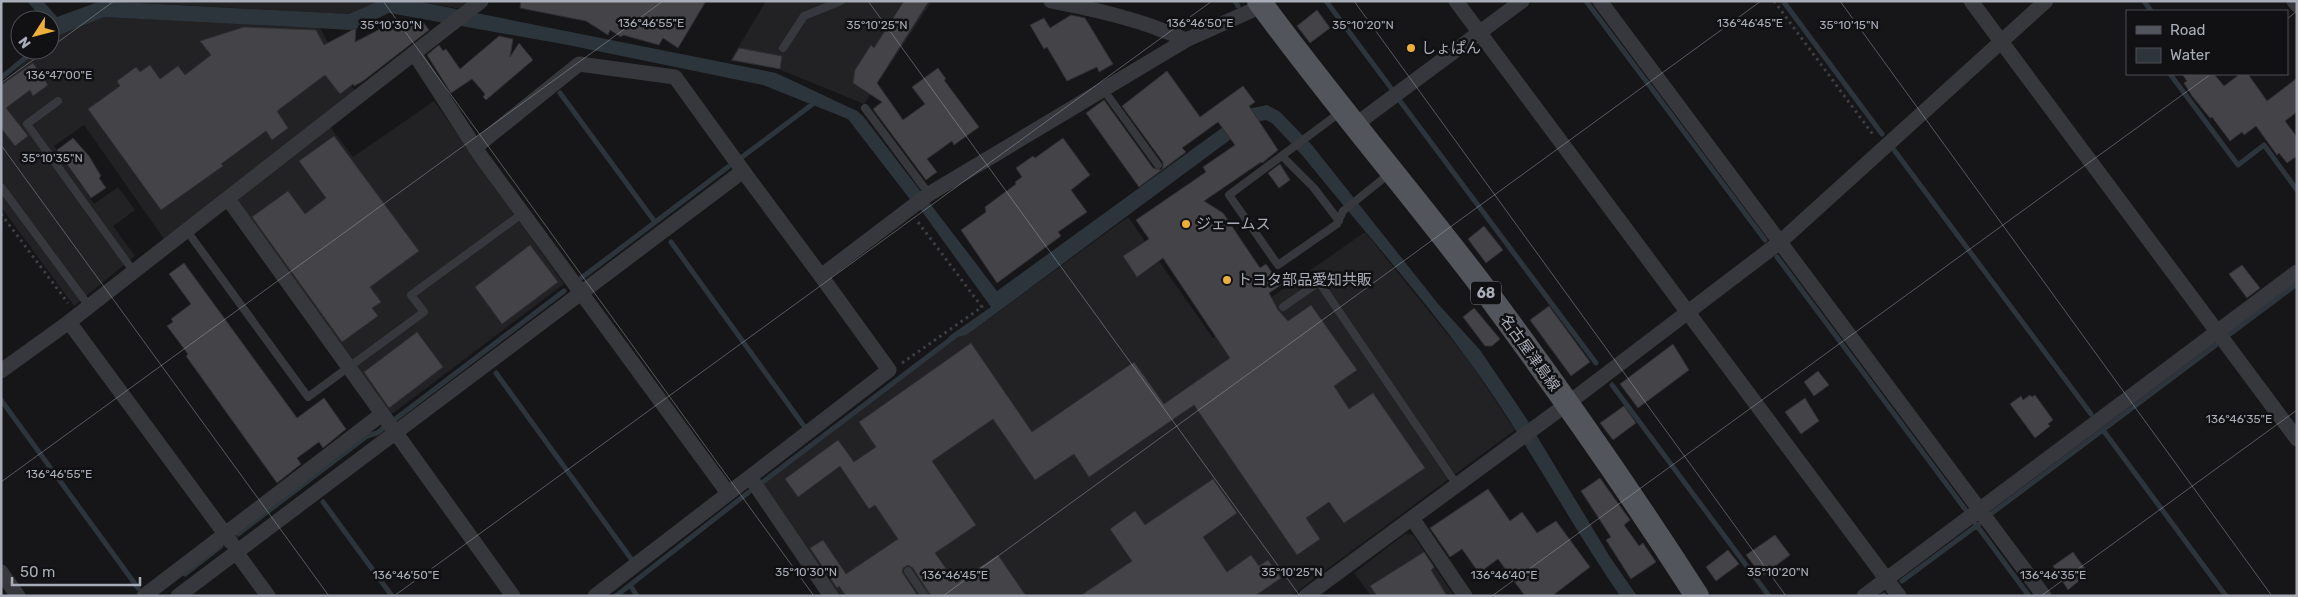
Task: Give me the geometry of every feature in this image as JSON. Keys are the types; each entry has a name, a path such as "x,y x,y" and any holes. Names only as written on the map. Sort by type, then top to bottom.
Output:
{"main road":[{"name":"名古屋津島線","path":"1260,4 1482,287 1660,537 1697,596"}],"street":[{"path":"1051,1 1087,8 1160,28 1186,40"},
{"path":"1456,1 1899,596"},
{"path":"1349,118 1479,33 1522,1"},
{"path":"1600,1 2044,596"},
{"path":"1970,1 2297,439"},
{"path":"1306,596 1567,404 1780,242 2046,1"},
{"path":"2294,1 2297,5"},
{"path":"1,370 134,272 477,4"},
{"path":"821,276 928,194 1186,40 1260,4"},
{"path":"414,54 476,146 480,155 728,493"},
{"path":"476,146 579,64 675,77 889,370 595,596"},
{"path":"144,596 225,535 582,294 743,170"},
{"path":"228,199 513,596"},
{"path":"1864,596 2297,272"},
{"path":"78,315 268,596"},
{"path":"178,596 237,552 389,425"},
{"path":"750,477 831,596"},
{"path":"1412,518 1464,596"},
{"path":"1,572 18,596"}],"lane":[{"path":"783,48 804,16 841,1"},
{"path":"1103,90 1158,165"},
{"path":"58,101 27,124 134,272"},
{"path":"865,108 928,194"},
{"path":"1349,118 1310,135 1229,196 1278,265 1337,224 1343,211 1392,172"},
{"path":"1282,156 1314,188 1339,221"},
{"path":"1,187 78,315"},
{"path":"187,231 308,397 424,312 411,296 523,213"},
{"path":"1283,307 1319,282 1457,485"},
{"path":"908,570 925,596"}],"path":[{"path":"1774,1 1884,149"},
{"path":"889,370 982,307 910,208"},
{"path":"1,214 78,315"}],"shaded area":[{"path":"106,1 378,1 349,14"},
{"path":"416,1 471,1 461,9"},
{"path":"766,1 932,1 864,104 776,68 730,61"},
{"path":"104,17 320,28 356,94 164,239 84,125 54,146 94,204 118,187 135,210 113,226 135,256 74,306 1,207 1,84 27,60 60,60 60,35"},
{"path":"434,101 564,284 388,417 238,208 237,195 329,125 353,157"},
{"path":"1128,217 1213,338 1365,232 1469,361 1515,430 1291,596 839,596 762,485 950,339 966,335 972,331"},
{"path":"1405,534 1413,535 1454,596 1371,596 1354,573"}],"water":[{"path":"27,1 43,1 51,10 35,10"},
{"path":"101,1 349,14 378,1 416,1 776,73 857,111 863,116 997,291 1248,109 1267,105 1280,112 1311,144 1439,305 1480,350 1526,418 1610,557 1637,596 1620,596 1489,389 1469,361 1408,283 1302,155 1272,123 1266,120 1254,122 972,331 966,335 950,339 948,337 991,307 921,210 909,198 848,119 763,85 568,45 389,13 353,30 104,17 60,35 60,16"}],"building":[{"path":"521,1 706,1 678,48 663,38 659,45 623,35 621,37 610,30 608,35 586,21 520,8"},
{"path":"904,1 929,1 877,83 903,120 925,104 912,87 938,68 946,79 944,80 979,127 954,145 952,141 927,159 937,172 926,180 873,109 882,102 853,83 855,70 871,45 874,48"},
{"path":"1317,10 1330,28 1310,43 1297,26"},
{"path":"1071,15 1085,18 1113,64 1099,72 1097,67 1067,81 1047,47 1044,49 1030,25 1044,18 1050,28"},
{"path":"406,20 408,23 413,20 418,26 423,22 429,30 363,81 354,86 353,84 340,94 325,75 277,111 288,128 272,140 266,131 221,164 223,166 161,210 88,109 120,86 117,81 136,67 140,72 150,65 160,79 178,66 185,75 211,55 200,41 244,27 316,30 324,45 356,28 355,42 386,26 389,31"},
{"path":"499,36 513,39 510,57 519,43 533,60 486,100 483,97 485,94 472,79 451,93 427,55 439,45 443,51 446,49 460,69"},
{"path":"739,48 782,56 780,69 732,60"},
{"path":"33,63 48,85 33,96 30,90 6,108 28,136 15,146 1,128 1,85"},
{"path":"1167,71 1200,117 1243,86 1255,102 1249,106 1278,150 1262,163 1204,201 1223,213 1260,268 1266,264 1281,285 1269,293 1278,310 1288,321 1311,305 1357,370 1334,386 1349,409 1373,393 1425,468 1344,523 1329,502 1306,518 1320,539 1297,555 1194,405 1089,477 1074,454 1035,480 993,419 932,461 976,525 935,553 956,583 998,555 1026,596 931,596 913,568 908,565 903,568 902,572 918,596 846,596 839,586 837,588 810,548 823,540 846,574 898,539 875,505 869,509 840,466 798,497 785,479 838,440 854,462 876,447 859,422 971,343 1032,432 1134,362 1164,404 1230,358 1163,258 1137,277 1123,256 1149,239 1136,220 1206,172 1203,167 1235,145 1218,122 1182,148 1186,152 1139,187 1086,113 1104,100 1153,168 1161,170 1163,162 1122,106"},
{"path":"2183,75 2215,75 2224,86 2239,75 2249,75 2267,101 2297,78 2297,112 2285,121 2297,137 2297,156 2287,163 2279,153 2277,155 2256,126 2244,135 2242,132 2230,141 2212,117 2210,118 2192,96 2184,83 2187,81"},
{"path":"334,136 419,251 370,287 381,302 372,308 378,316 342,342 252,217 288,191 305,214 326,198 299,161"},
{"path":"73,138 89,156 106,188 91,198 57,150"},
{"path":"1063,138 1090,175 1071,190 1087,212 1058,232 1061,236 997,283 961,230 986,212 985,207 1016,184 1015,182 1022,177 1016,168 1033,156 1035,158"},
{"path":"1280,164 1290,180 1279,188 1268,173"},
{"path":"1484,226 1503,250 1486,263 1468,239"},
{"path":"530,245 558,282 502,324 475,287"},
{"path":"184,263 297,418 324,398 346,429 323,448 319,442 297,458 301,464 277,483 186,356 188,354 167,326 173,322 171,319 191,304 169,274"},
{"path":"2242,265 2260,288 2247,298 2229,274"},
{"path":"1549,306 1590,362 1571,376 1530,320"},
{"path":"1474,308 1500,339 1492,346 1485,346 1463,317"},
{"path":"417,332 443,367 389,408 364,372"},
{"path":"1673,344 1689,370 1638,408 1620,384"},
{"path":"1818,371 1829,385 1814,396 1804,382"},
{"path":"2030,395 2032,397 2035,395 2053,420 2048,424 2050,426 2035,438 2010,404 2021,396 2023,400"},
{"path":"1805,398 1819,421 1801,434 1785,412"},
{"path":"1624,406 1636,423 1613,440 1600,423"},
{"path":"1600,478 1630,520 1624,525 1639,546 1643,543 1656,562 1631,579 1606,540 1611,537 1581,491"},
{"path":"1213,479 1237,513 1203,537 1227,572 1251,555 1259,566 1268,560 1281,578 1255,596 1080,596 1132,561 1110,529 1135,511 1145,525"},
{"path":"1488,489 1510,521 1522,512 1537,533 1556,521 1590,567 1552,596 1525,596 1498,559 1479,573 1462,549 1450,557 1430,528"},
{"path":"1775,535 1790,555 1762,576 1746,555"},
{"path":"1728,550 1739,564 1716,581 1706,567"},
{"path":"1424,552 1434,567 1431,570 1447,596 1377,596 1370,586"},
{"path":"2073,552 2088,573 2068,590 2053,566"}],"waterway":[{"path":"1235,1 1238,6"},
{"path":"1326,1 1391,88"},
{"path":"1586,1 1765,240"},
{"path":"1783,1 1882,134"},
{"path":"2144,1 2150,10"},
{"path":"1,78 23,60"},
{"path":"2171,75 2238,165 2264,145 2297,190"},
{"path":"560,93 655,222"},
{"path":"742,157 818,100"},
{"path":"1400,101 1596,363"},
{"path":"1894,150 2091,414"},
{"path":"580,279 728,167"},
{"path":"671,242 804,426"},
{"path":"1777,257 1965,509"},
{"path":"2230,334 2297,284"},
{"path":"238,534 367,436 377,433 564,291"},
{"path":"764,481 955,336"},
{"path":"1992,513 2216,345"},
{"path":"496,373 632,560"},
{"path":"1612,385 1769,596"},
{"path":"1,400 138,588"},
{"path":"2103,430 2226,596"},
{"path":"616,596 749,492"},
{"path":"323,502 392,596"},
{"path":"1975,523 2029,596"},
{"path":"1902,581 1979,524"},
{"path":"185,574 221,546"},
{"path":"630,585 637,596"}],"place":[{"name":"しょぱん","path":"1411,48"},
{"name":"ジェームス","path":"1186,224"},
{"name":"トヨタ部品愛知共販","path":"1227,280"}]}
